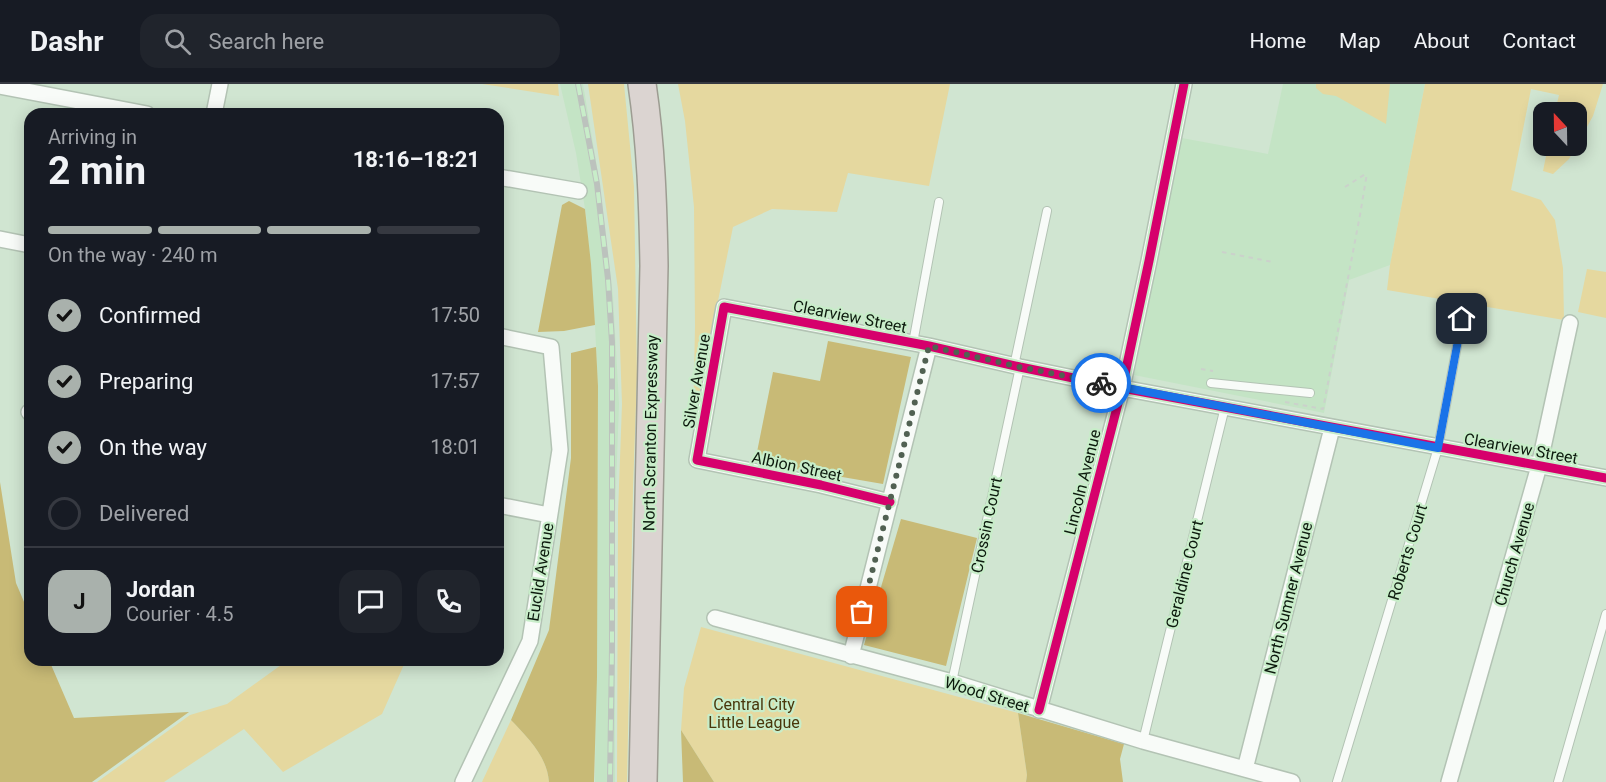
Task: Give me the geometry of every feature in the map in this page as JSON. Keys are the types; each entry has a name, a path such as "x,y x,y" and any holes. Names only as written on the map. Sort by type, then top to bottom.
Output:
{"highway":[{"name":"North Scranton Expressway","path":"642,84 650,156 654,256 643,782"},
{"name":"North Scranton Expressway","path":"660,84 665,117 670,190 672,266 661,782"}],"street":[{"path":"215,108 220,84"},
{"name":"Lincoln Avenue","path":"1039,710 1122,388 1184,84"},
{"path":"0,86 116,108"},
{"path":"504,178 579,191"},
{"path":"0,239 24,244"},
{"name":"Clearview Street","path":"724,307 929,346 1017,367 1122,388 1606,478"},
{"name":"Silver Avenue","path":"697,460 724,307"},
{"name":"Church Avenue","path":"1449,782 1539,466 1570,324"},
{"name":"Euclid Avenue","path":"463,782 530,641 560,450 551,347 504,337"},
{"path":"851,656 929,346"},
{"name":"North Sumner Avenue","path":"1245,769 1332,428"},
{"name":"Albion Street","path":"697,460 890,502"},
{"path":"504,506 549,515"},
{"name":"Wood Street","path":"715,618 952,682 1143,741 1292,782"}],"lane":[{"path":"913,343 939,202"},
{"name":"Crossin Court","path":"952,682 1047,211"},
{"name":"Roberts Court","path":"1337,782 1438,448 1462,319"},
{"path":"1210,383 1310,393"},
{"name":"Geraldine Court","path":"1143,741 1225,407"},
{"path":"1558,782 1606,614"}],"path":[{"path":"1280,401 1323,409 1367,173 1345,187"},
{"path":"1222,252 1273,262"}],"shaded area":[{"path":"560,84 583,84 599,179 613,296 619,404 615,513 615,782 595,782 598,386 595,325 586,215 576,153"},
{"path":"1283,84 1425,84 1390,265 1349,280 1324,413 1134,375 1182,138 1268,154"},
{"path":"569,201 585,209 595,325 564,331 538,332 562,205"},
{"path":"828,341 911,357 883,484 755,462 773,372 820,381"},
{"path":"596,347 598,386 597,677 594,782 549,782 541,756 511,720 549,630 571,458 571,353"},
{"path":"0,482 16,583 24,602 24,666 52,666 74,718 189,712 92,782 0,782"},
{"path":"901,519 977,538 946,666 864,645"},
{"path":"1018,713 1124,744 1120,759 1123,782 1026,782"},
{"path":"681,730 714,782 683,782"}],"green space":[{"path":"482,84 558,84 559,96"},
{"path":"588,84 624,84 634,187 637,377 627,782 617,782 618,513 622,404 618,289"},
{"path":"678,84 950,84 929,186 848,173 837,212 772,209 733,227 693,424 694,207 685,121"},
{"path":"1316,84 1390,84 1386,124 1336,96 1323,94 1316,88"},
{"path":"1425,84 1603,84 1593,116 1587,127 1587,102 1557,102 1559,95 1531,89 1511,190 1541,200 1555,220 1563,268 1564,320 1387,290"},
{"path":"1546,156 1571,156 1553,174 1543,171"},
{"path":"1587,269 1606,272 1606,318 1578,312"},
{"name":"Central City Little League","path":"701,627 1018,713 1026,782 714,782 681,730 684,688"},
{"path":"280,666 403,666 382,714 283,772 244,729 164,782 97,782 190,715 227,704"},
{"path":"511,720 541,756 549,782 482,782"}],"railway":[{"path":"578,84 597,184 608,279 612,342 610,782"}],"cycle path":[{"path":"1039,710 1122,388 1184,84"},
{"path":"890,502 821,485 697,460 724,307 929,346 1122,388 1606,478"}],"way so far":[{"path":"862,612 929,346 1101,383"}],"route":[{"path":"1101,383 1438,448 1462,319"}]}
